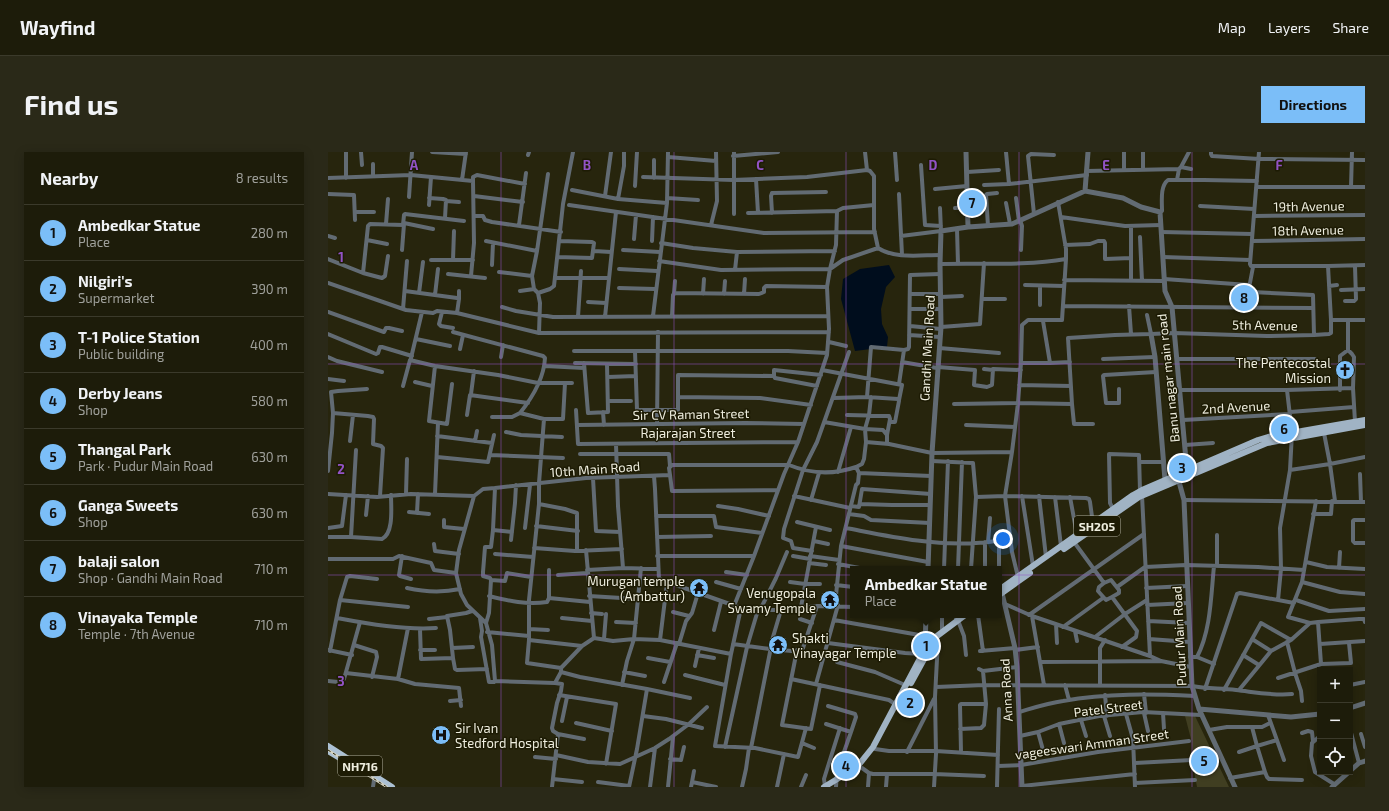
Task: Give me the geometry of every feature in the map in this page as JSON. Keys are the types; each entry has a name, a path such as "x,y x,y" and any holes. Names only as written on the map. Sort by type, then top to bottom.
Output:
{"highway":[{"name":"NH716","path":"328,746 392,787"},
{"name":"NH716","path":"328,751 384,787"}],"main road":[{"path":"1141,493 1267,443 1291,436 1365,420"},
{"path":"1019,578 1033,566 1077,535 1141,493 1165,480 1178,478 1187,471 1258,440 1324,433 1365,425"},
{"name":"SH205","path":"1002,591 1019,578 1074,542 1094,525"},
{"path":"831,785 857,767 864,760 873,747 905,685 925,653 937,636 957,620"},
{"path":"831,785 862,768 875,749 925,653 957,620"}],"street":[{"path":"346,152 346,178"},
{"path":"361,152 362,165"},
{"path":"410,197 412,152"},
{"path":"432,152 466,153 462,180"},
{"path":"538,293 554,286 564,204 573,152"},
{"path":"605,196 611,152"},
{"path":"618,199 624,166 624,152"},
{"path":"635,186 637,152"},
{"path":"711,225 717,201 716,152"},
{"path":"734,214 733,154 778,152"},
{"path":"865,152 867,170"},
{"path":"895,152 897,180"},
{"path":"966,152 968,227"},
{"path":"1006,152 1009,184"},
{"path":"1084,191 1088,152"},
{"path":"1124,152 1124,170"},
{"path":"1143,152 1143,169"},
{"path":"1177,180 1180,168 1189,152"},
{"path":"1211,152 1212,156 1259,159 1365,160"},
{"path":"1259,152 1250,260 1250,264 1253,267 1249,285 1251,290 1256,293 1311,294 1314,298 1314,335"},
{"path":"1351,187 1352,152"},
{"path":"652,316 667,203 668,154 716,160"},
{"path":"1034,214 1028,154 1054,155"},
{"path":"654,160 654,178"},
{"path":"373,164 373,176"},
{"path":"921,165 925,226 957,229 1010,224 1020,221 1084,191 1123,198 1141,207 1160,212 1162,210 1164,183 1168,180 1257,181"},
{"path":"984,185 1009,184 1087,173 1124,170 1191,169"},
{"path":"643,177 717,181 807,177 870,170 874,176 875,232 878,248 884,252 902,255 940,255"},
{"path":"967,172 999,170"},
{"path":"519,226 526,173"},
{"path":"539,333 540,303 538,293 534,289 532,276 541,230 548,174"},
{"path":"328,178 411,175 473,181"},
{"path":"471,276 474,216 473,177 477,175 525,184"},
{"path":"429,205 431,177"},
{"path":"756,179 758,213"},
{"path":"935,189 967,186"},
{"path":"1256,187 1365,187"},
{"path":"572,190 618,199 667,203"},
{"path":"772,213 772,192 826,192"},
{"path":"988,226 986,195 997,193"},
{"path":"328,194 354,195 355,220"},
{"path":"899,194 902,255"},
{"path":"474,196 523,202"},
{"path":"429,198 460,202"},
{"path":"667,198 698,200"},
{"path":"1016,198 1022,226 1021,250"},
{"path":"386,224 388,199"},
{"path":"445,218 446,201"},
{"path":"1019,578 1010,539 1005,496 1020,386 1022,325 1028,320 1062,320 1066,259 1058,202"},
{"path":"1006,203 1010,224"},
{"path":"569,205 764,233 875,232"},
{"path":"748,212 772,213 837,211 843,208 874,205"},
{"path":"1200,206 1254,209"},
{"path":"955,208 968,207"},
{"path":"940,208 941,228"},
{"path":"734,606 798,442 822,373 827,353 829,332 827,287 835,250 837,211"},
{"path":"355,212 374,212"},
{"path":"605,317 616,212"},
{"name":"Banu nagar main road","path":"1160,212 1164,291 1172,307 1187,471"},
{"path":"402,250 404,215 406,214 464,221"},
{"path":"634,240 636,215"},
{"name":"19th Avenue","path":"1254,216 1365,215"},
{"path":"474,216 482,216 487,221 561,232"},
{"path":"652,241 653,217"},
{"path":"1061,217 1131,226 1161,225"},
{"path":"363,273 368,226 370,224 404,224 434,229"},
{"path":"1131,226 1131,281"},
{"path":"901,236 941,228"},
{"name":"Gandhi Main Road","path":"928,566 932,453 941,328 941,228"},
{"path":"957,229 958,264"},
{"path":"453,260 454,231"},
{"path":"1161,232 1252,234"},
{"path":"328,236 335,238"},
{"path":"1140,237 1142,281"},
{"name":"18th Avenue","path":"1252,241 1365,239"},
{"path":"367,240 387,244"},
{"path":"557,257 592,258 594,250 594,244 592,242 560,241"},
{"path":"1065,245 1090,244 1098,241 1104,241 1105,259 1131,258"},
{"path":"486,242 537,251"},
{"path":"492,266 493,243"},
{"path":"661,243 692,248 737,252 835,250"},
{"path":"659,261 721,270 830,270 843,260 878,248"},
{"path":"594,250 611,252"},
{"path":"623,250 660,252"},
{"path":"735,270 737,252"},
{"path":"328,260 363,273 384,278 388,256"},
{"path":"1163,257 1250,260"},
{"path":"940,264 984,264 1066,259"},
{"path":"431,260 473,260"},
{"path":"403,309 407,261"},
{"path":"419,293 423,262"},
{"path":"910,326 941,328 980,324 984,264"},
{"path":"1253,267 1365,265"},
{"path":"1328,266 1331,320 1365,320"},
{"path":"1345,301 1356,300 1355,266"},
{"path":"435,295 438,269"},
{"path":"619,269 657,271"},
{"path":"578,317 581,271"},
{"path":"499,272 532,276"},
{"path":"448,274 485,278"},
{"path":"670,466 789,465 803,470 819,473 838,472 856,467 864,461 866,442 865,429 869,415 868,380 871,347 904,350 909,348 910,274 940,274"},
{"path":"557,278 608,278"},
{"path":"703,294 704,279"},
{"path":"744,294 745,279"},
{"path":"1064,280 1164,280 1249,285"},
{"path":"672,316 675,281"},
{"path":"724,294 725,281"},
{"path":"328,283 403,309 433,313 437,311 457,313 539,333 829,332"},
{"path":"1329,286 1337,285"},
{"path":"674,293 761,294 764,292 764,288 766,286 827,287"},
{"path":"1025,286 1064,286"},
{"path":"1040,286 1040,305"},
{"path":"619,288 655,289"},
{"path":"520,291 534,289"},
{"path":"405,290 459,299"},
{"path":"457,313 459,290"},
{"path":"1341,290 1365,290"},
{"path":"910,294 962,296"},
{"path":"982,299 1005,299"},
{"path":"588,302 606,303"},
{"path":"1063,306 1314,308"},
{"path":"1129,306 1130,334"},
{"path":"502,307 540,315 578,317 828,316"},
{"path":"910,309 941,309"},
{"path":"328,312 384,332 386,328 402,331"},
{"path":"403,386 422,312"},
{"path":"442,312 438,324 441,326 463,335 543,356 545,358 538,383 528,403 520,413 512,417 492,417"},
{"path":"1147,315 1155,357 1165,480"},
{"name":"5th Avenue","path":"1070,362 1068,338 1174,333 1267,336 1329,334 1331,333 1331,320"},
{"path":"1348,320 1348,350 1354,357 1353,388 1355,422"},
{"path":"1043,321 1050,363"},
{"path":"657,424 658,332"},
{"path":"328,334 376,354 378,353 380,347 382,347 435,366 474,371 538,383 572,383"},
{"path":"910,334 940,337"},
{"path":"460,349 463,335"},
{"path":"416,339 450,346"},
{"path":"828,342 846,346"},
{"path":"501,357 503,346"},
{"path":"939,348 999,353"},
{"path":"898,384 904,350"},
{"path":"1340,390 1340,356 1348,350"},
{"path":"574,351 788,351 827,353"},
{"path":"636,351 637,410 678,410 678,375 774,376 775,378 817,386"},
{"path":"812,551 793,548 791,541 783,537 784,529 803,470 817,442 834,398 849,352"},
{"path":"328,357 337,361 382,372"},
{"path":"1103,359 1155,357"},
{"path":"1177,359 1315,359"},
{"path":"902,362 938,368 975,370 974,385 987,387 992,385 993,370"},
{"path":"1021,363 1070,362 1074,424 1093,424"},
{"path":"576,363 584,366"},
{"path":"584,366 588,413 608,412 607,364"},
{"path":"544,366 636,364"},
{"path":"435,366 429,421 447,424 452,384"},
{"path":"984,369 1021,370"},
{"path":"774,376 774,370 822,373 902,385 895,422 890,422"},
{"path":"467,415 474,371"},
{"path":"1119,389 1119,403 1106,403 1103,376 1156,372"},
{"path":"608,377 636,376"},
{"path":"328,379 344,381"},
{"path":"415,382 432,386"},
{"path":"520,413 563,420 565,383"},
{"path":"1020,386 1071,386"},
{"path":"1180,390 1340,390 1353,388"},
{"path":"328,471 330,433 333,413 330,405 331,395 333,391 367,389"},
{"path":"1278,600 1281,568 1280,528 1290,470 1291,436 1288,390"},
{"path":"471,394 528,403"},
{"path":"678,397 767,398 811,405"},
{"path":"834,398 869,397 896,398 899,400"},
{"path":"608,401 631,401"},
{"path":"954,404 1072,404"},
{"name":"2nd Avenue","path":"1183,420 1354,408"},
{"path":"576,410 577,425"},
{"path":"603,412 604,425"},
{"path":"333,413 372,417 374,419 373,444 383,448 380,496"},
{"path":"350,441 352,415"},
{"path":"847,416 889,416 890,422 887,435 887,444"},
{"path":"544,418 539,483 539,504 531,577 527,663 561,670 580,677 690,698"},
{"path":"824,422 850,427 883,430 887,435"},
{"path":"435,494 438,423"},
{"name":"Sir CV Raman Street","path":"577,425 804,424"},
{"name":"Rajarajan Street","path":"577,425 578,444 798,442"},
{"path":"966,425 1015,427"},
{"path":"838,472 850,427"},
{"path":"475,441 477,431"},
{"path":"506,432 521,435 562,437"},
{"path":"1313,514 1331,514 1333,501 1330,464 1324,433"},
{"path":"437,457 488,462 494,435"},
{"path":"438,436 492,443"},
{"path":"866,442 887,444 932,453 1012,452"},
{"path":"1185,445 1213,443"},
{"path":"616,444 623,568"},
{"path":"351,537 356,450"},
{"path":"490,454 541,458 563,458"},
{"path":"580,454 669,454 672,491 778,490"},
{"path":"1114,511 1110,503 1109,454 1138,455 1140,457 1150,656"},
{"path":"1290,470 1365,457"},
{"path":"406,494 407,458"},
{"path":"944,566 948,461"},
{"path":"932,462 948,461 973,463 976,497 971,566"},
{"path":"958,566 962,462"},
{"path":"1140,462 1164,462"},
{"path":"797,650 782,725 811,729 824,654 837,605 836,584 841,546 856,485 858,483 859,473 856,467"},
{"path":"811,500 819,473"},
{"path":"859,473 931,476"},
{"path":"1184,500 1363,502 1360,474"},
{"name":"10th Main Road","path":"474,496 483,489 516,485 530,485 593,478 670,475"},
{"path":"654,476 658,578 667,583 742,608 781,610 801,607 837,605 850,607"},
{"path":"593,478 596,531 620,532"},
{"name":"Pudur Main Road","path":"1178,478 1184,500 1192,686 1200,712 1235,787"},
{"path":"511,540 516,485"},
{"path":"524,528 530,485"},
{"path":"495,488 491,547 486,547 483,572 484,576 490,578 491,580 505,581 507,573 531,577"},
{"path":"794,496 858,508 862,490 931,494"},
{"path":"328,494 354,496 406,494 474,496 464,529 456,573 460,589 467,605 486,623 494,660 495,681"},
{"path":"417,513 418,494"},
{"path":"328,528 342,526 346,495"},
{"path":"328,537 385,538 391,523 392,495"},
{"path":"366,515 368,496"},
{"path":"1022,496 1033,566"},
{"path":"976,497 1039,496 1086,498 1089,499 1094,525"},
{"path":"1039,496 1046,557"},
{"path":"1055,497 1061,546"},
{"path":"1070,497 1077,535"},
{"path":"1316,501 1302,582 1288,617 1310,623 1356,620 1364,620 1365,622"},
{"path":"539,504 576,512 578,515 577,550"},
{"path":"860,504 930,505"},
{"path":"718,506 769,516"},
{"path":"409,512 429,514"},
{"path":"849,514 864,516 871,520 930,523"},
{"path":"656,516 714,516 714,525 716,527 762,533"},
{"path":"985,566 986,542 990,518"},
{"path":"444,520 444,527 464,529"},
{"path":"1365,520 1353,521 1353,541 1355,543 1365,543"},
{"path":"797,522 830,530"},
{"path":"536,526 578,531"},
{"path":"801,607 816,527"},
{"path":"846,528 929,542 973,543 1010,539"},
{"path":"493,530 512,532"},
{"path":"1031,616 1144,534"},
{"path":"1197,657 1201,649 1209,615 1217,535"},
{"path":"657,537 711,536"},
{"path":"814,540 828,544"},
{"path":"999,540 999,566"},
{"path":"1074,542 1104,583"},
{"path":"434,544 435,551 459,554"},
{"path":"841,546 928,562"},
{"path":"534,548 577,550 622,549"},
{"path":"586,550 594,638"},
{"path":"725,747 747,647 759,610 776,578 787,552"},
{"path":"1339,568 1340,552"},
{"path":"494,554 533,557"},
{"path":"328,559 393,559 397,556 402,556 431,563 434,570 456,573"},
{"path":"402,556 399,575 411,579"},
{"path":"657,556 754,556"},
{"path":"793,556 839,562 854,566"},
{"path":"810,559 826,565"},
{"path":"1306,562 1339,568 1365,569"},
{"path":"1117,587 1145,567 1186,565 1304,570"},
{"path":"558,575 623,568 658,569"},
{"path":"622,685 624,672 634,639 641,568"},
{"path":"490,596 513,602 530,604 547,602 549,598 548,570"},
{"path":"726,572 747,575"},
{"path":"352,654 329,651 340,600 347,577 377,579"},
{"path":"486,623 490,613 491,580"},
{"path":"1063,626 1103,598 1106,600 1120,592 1111,580 1104,583 1098,589 1103,598"},
{"path":"716,582 741,589"},
{"path":"790,582 820,584"},
{"path":"1302,582 1340,592 1365,594"},
{"path":"660,640 667,583"},
{"path":"836,584 850,586"},
{"path":"1146,588 1187,586"},
{"path":"407,588 440,592 460,589"},
{"path":"664,682 686,620 692,613 698,593"},
{"path":"1205,689 1237,594 1240,593 1295,602 1329,612 1365,609"},
{"path":"589,596 638,599"},
{"name":"Anna Road","path":"1002,597 1005,604 1015,649 1017,667 1022,787"},
{"path":"1112,597 1137,632 1136,637 1122,647"},
{"path":"549,598 590,602"},
{"path":"340,600 408,607"},
{"path":"714,630 721,602"},
{"path":"1095,637 1125,614 1147,603 1188,603"},
{"path":"1005,604 1031,616 1150,656 1160,661"},
{"path":"802,651 817,606"},
{"path":"742,608 731,654 715,746 750,748 798,757 806,728"},
{"path":"742,787 770,649 781,610"},
{"path":"1356,610 1356,620"},
{"path":"429,619 447,617 472,611"},
{"path":"673,612 689,616"},
{"path":"591,613 604,614 604,639"},
{"path":"1031,616 1044,685"},
{"path":"447,617 455,669 487,669"},
{"path":"337,618 408,628 436,628"},
{"path":"480,618 482,631 481,636 489,682 562,684 552,728 553,731 558,734 584,739"},
{"path":"562,618 592,621"},
{"path":"828,643 905,653 925,653 926,618"},
{"path":"942,618 942,632"},
{"path":"978,618 981,651 1038,647"},
{"path":"800,619 812,623"},
{"path":"834,620 925,636"},
{"path":"957,620 964,636 966,655"},
{"path":"328,681 341,681 344,679 360,622"},
{"path":"616,622 636,623"},
{"path":"1148,622 1189,622"},
{"path":"1318,622 1321,664"},
{"path":"1224,690 1261,623 1289,641 1302,701"},
{"path":"1239,690 1271,651 1289,641 1310,623"},
{"path":"1056,624 1057,643"},
{"path":"398,679 408,628"},
{"path":"420,629 421,659 453,658"},
{"path":"529,629 548,630"},
{"path":"482,631 582,646"},
{"path":"1075,631 1077,641"},
{"path":"555,683 561,670 582,646 594,638 613,641 634,639 660,640 731,654"},
{"path":"1149,639 1190,642"},
{"path":"934,787 936,751 935,697 938,640"},
{"path":"1100,686 1100,648 1104,640"},
{"path":"1252,640 1271,651"},
{"path":"1320,644 1365,641"},
{"path":"1278,678 1321,664 1351,663 1349,643"},
{"path":"733,644 747,647 797,650 824,654"},
{"path":"354,645 376,652 377,657 372,676"},
{"path":"452,648 473,647"},
{"path":"695,666 699,648"},
{"path":"420,650 435,650"},
{"path":"697,655 714,658"},
{"path":"1243,655 1259,665"},
{"path":"1190,657 1197,657 1214,664"},
{"path":"648,658 670,662"},
{"path":"1040,662 1160,661 1191,668"},
{"path":"837,662 876,672 905,685"},
{"path":"960,729 982,727 985,723 986,704 981,670 1017,667"},
{"path":"624,672 645,676"},
{"path":"346,673 398,679 415,684 458,687 461,706"},
{"path":"685,675 725,685"},
{"path":"791,679 889,700 895,704"},
{"path":"1353,684 1365,682"},
{"path":"936,687 984,685 1192,686 1205,689 1292,694"},
{"path":"1065,686 1069,700"},
{"path":"598,782 629,787 636,756 647,689"},
{"path":"1019,712 1069,700 1105,695 1144,694 1195,696"},
{"path":"1144,694 1148,731"},
{"path":"559,695 616,704 606,764"},
{"path":"1105,695 1105,716 1110,736"},
{"path":"562,721 567,697"},
{"path":"907,752 935,697"},
{"path":"450,701 461,700"},
{"path":"1353,707 1365,703"},
{"path":"961,752 960,704 986,704"},
{"path":"828,706 855,714 856,717 831,785 824,779 840,728"},
{"path":"535,757 556,757 606,764 620,764 655,748 673,737 706,707"},
{"path":"997,787 999,709"},
{"path":"1200,712 1291,717 1317,714"},
{"name":"Patel Street","path":"1020,736 1038,732 1059,724 1105,716 1145,713 1200,712"},
{"path":"1162,713 1164,729"},
{"path":"1126,714 1133,747 1135,785 1195,780"},
{"path":"1268,715 1284,760"},
{"path":"642,716 666,719 702,728"},
{"path":"1081,720 1086,736"},
{"path":"576,723 612,731"},
{"path":"1208,730 1227,727 1262,726 1270,723"},
{"path":"826,724 851,732"},
{"path":"1059,724 1064,743"},
{"path":"1252,727 1267,777 1270,779 1302,780"},
{"path":"1302,733 1308,731 1312,732 1313,741 1311,756 1315,772 1317,773"},
{"path":"1038,732 1043,750"},
{"path":"552,787 558,734"},
{"path":"1361,734 1365,747"},
{"path":"668,787 673,737"},
{"path":"1313,741 1317,738"},
{"path":"1353,739 1359,763"},
{"path":"1239,752 1277,740"},
{"name":"vageeswari Amman Street","path":"998,766 1021,765 1133,747 1189,741"},
{"path":"802,743 814,748"},
{"path":"670,759 681,760 684,747"},
{"path":"650,787 655,748"},
{"path":"875,749 907,752 936,751 998,755"},
{"path":"776,787 784,754"},
{"path":"1134,763 1192,760"},
{"path":"1353,769 1359,763 1365,761"},
{"path":"862,768 869,773 984,776"},
{"path":"691,787 694,771"},
{"path":"1230,778 1265,772"},
{"path":"868,787 869,773"},
{"path":"886,787 887,774"},
{"path":"1022,787 1135,774"},
{"path":"1311,775 1317,774"},
{"path":"801,787 806,775"},
{"path":"1320,775 1332,786 1346,775"},
{"path":"553,779 582,782"},
{"path":"373,787 374,780"},
{"path":"692,782 716,787"}],"shaded area":[{"path":"1185,716 1195,716 1229,787 1197,787 1192,743"}],"water":[{"path":"889,265 895,277 886,287 881,309 882,324 888,337 887,347 855,351 841,299 843,279 860,269"}],"railway":[{"path":"328,750 387,787"}],"place":[{"name":"balaji salon","path":"972,203"},
{"name":"Vinayaka Temple","path":"1244,298"},
{"name":"The Pentecostal Mission","path":"1345,370"},
{"name":"Ganga Sweets","path":"1284,429"},
{"name":"T-1 Police Station","path":"1182,468"},
{"name":"Murugan temple (Ambattur)","path":"699,588"},
{"name":"Venugopala Swamy Temple","path":"830,600"},
{"name":"Shakti Vinayagar Temple","path":"778,645"},
{"name":"Ambedkar Statue","path":"926,646"},
{"name":"Nilgiri's","path":"910,703"},
{"name":"Sir Ivan Stedford Hospital","path":"441,735"},
{"name":"Thangal Park","path":"1204,761"},
{"name":"Derby Jeans","path":"846,766"}]}
